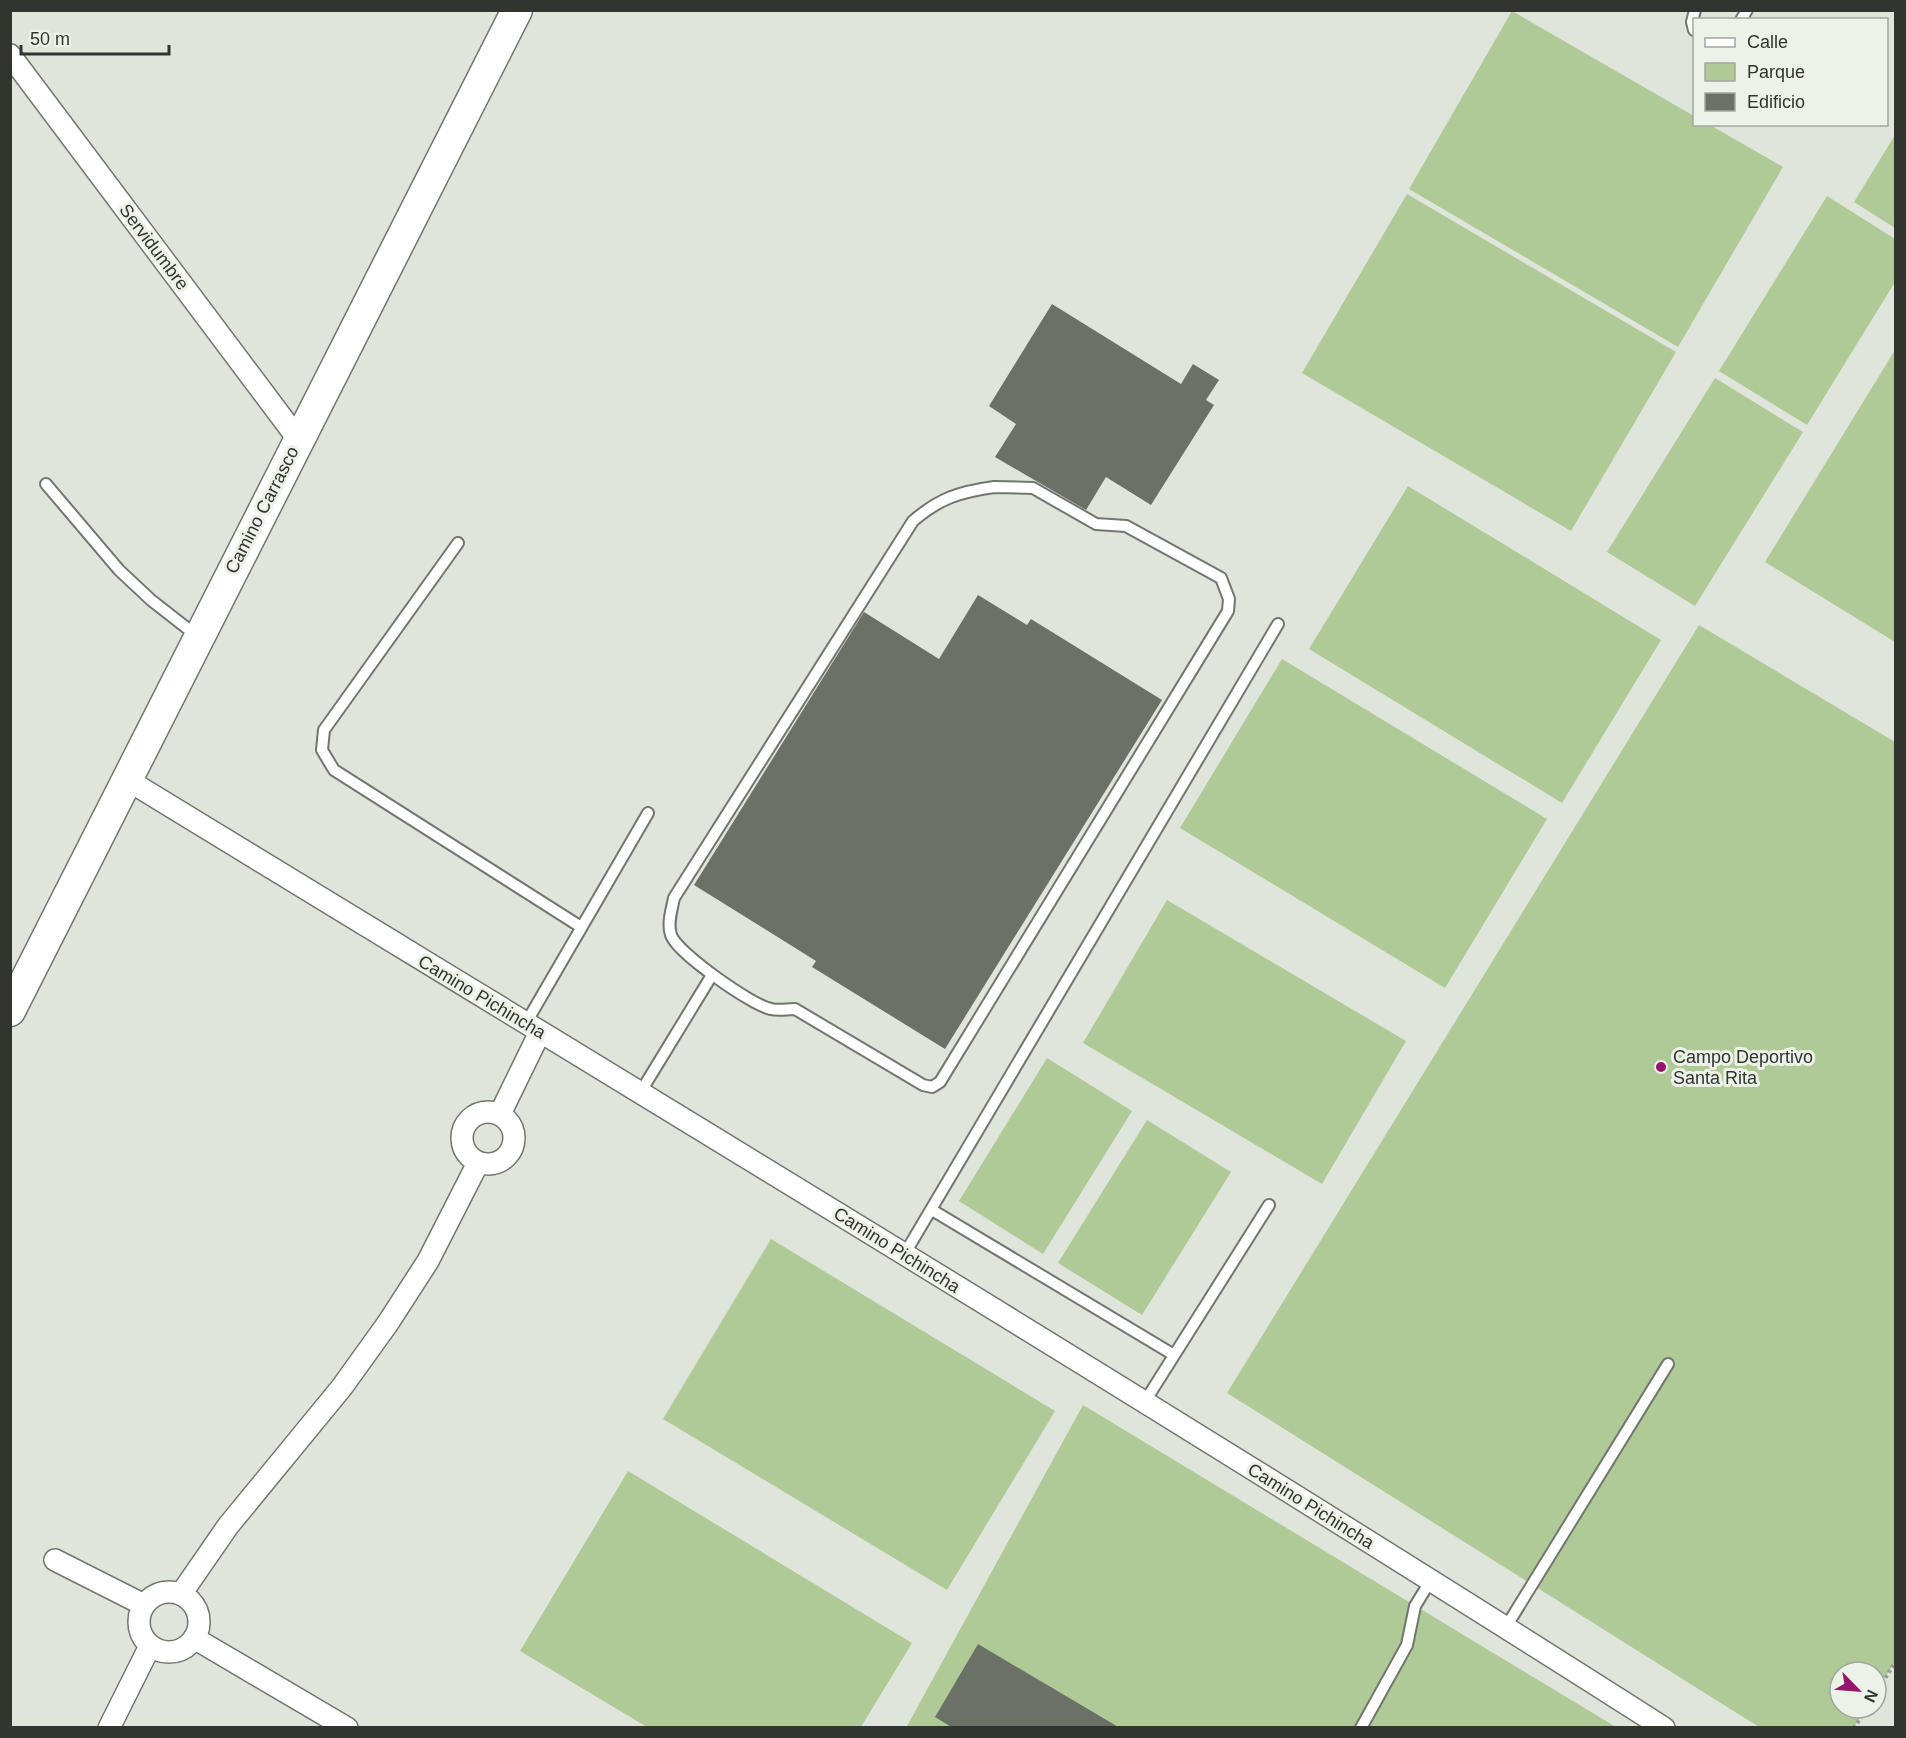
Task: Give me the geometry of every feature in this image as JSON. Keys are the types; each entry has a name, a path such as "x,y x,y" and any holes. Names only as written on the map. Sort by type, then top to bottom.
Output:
{"main road":[{"name":"Camino Carrasco","path":"10,1011 517,10"}],"street":[{"name":"Servidumbre","path":"10,55 298,439"},
{"name":"Camino Pichincha","path":"126,779 1431,1580 1664,1728"},
{"path":"500,1114 533,1028"},
{"path":"483,1112 500,1114 511,1125 514,1141 508,1155 494,1164 478,1162 465,1152 461,1135 468,1120 483,1112"},
{"path":"181,1594 228,1526 342,1387 388,1323 428,1261 478,1162"},
{"path":"55,1560 144,1605"},
{"path":"160,1593 181,1594 189,1600 199,1618 194,1638 179,1650 169,1652 150,1646 140,1631 140,1613 144,1605 160,1593"},
{"path":"194,1638 347,1728"},
{"path":"109,1728 150,1646"}],"lane":[{"path":"46,484 119,570 151,600 198,637"},
{"path":"1003,487 1033,489 1096,524 1126,526 1221,578 1229,599 1228,611 1222,624 940,1082 932,1087 923,1085 795,1009 770,1009 712,975 688,957 671,935 670,919 674,898 897,543 913,521 934,503 977,489 1003,487"},
{"path":"458,543 324,730 322,750 334,770 581,927"},
{"path":"904,1255 1278,624"},
{"path":"533,1028 581,927 648,813"},
{"path":"640,1093 712,975"},
{"path":"1144,1403 1269,1205"},
{"path":"932,1210 1174,1355"},
{"path":"1506,1627 1668,1364"},
{"path":"1361,1728 1407,1645 1415,1606 1431,1580"}],"path":[{"path":"1888,1674 1896,1661"}],"green space":[{"path":"1512,11 1693,115 1693,126 1712,126 1783,167 1678,347 1409,189"},
{"path":"1895,135 1895,228 1854,202"},
{"path":"1407,194 1676,352 1571,531 1302,373"},
{"path":"1827,196 1895,239 1895,282 1807,425 1719,371"},
{"path":"1895,350 1895,642 1765,562"},
{"path":"1715,378 1803,432 1695,606 1607,552"},
{"path":"1408,486 1661,640 1562,803 1309,649"},
{"name":"Campo Deportivo Santa Rita","path":"1699,625 1895,742 1896,1660 1888,1673 1888,1660 1828,1660 1828,1720 1858,1720 1854,1727 1759,1727 1227,1393"},
{"path":"1282,659 1547,819 1445,988 1180,828"},
{"path":"1167,900 1406,1041 1322,1184 1083,1043"},
{"path":"1047,1058 1132,1111 1043,1254 959,1201"},
{"path":"1147,1120 1231,1172 1142,1315 1058,1263"},
{"path":"771,1239 1055,1411 947,1590 663,1419"},
{"path":"1083,1405 1616,1727 906,1728"},
{"path":"628,1471 912,1643 861,1727 647,1727 520,1651"}],"building":[{"path":"1052,304 1181,384 1193,364 1219,380 1206,400 1214,405 1151,505 1106,477 1086,510 995,457 1016,424 989,406"},
{"path":"978,595 1027,625 1031,619 1162,700 945,1049 812,967 816,961 694,885 864,612 939,659"},
{"path":"978,1644 1120,1728 953,1728 935,1717"}],"place":[{"name":"Campo Deportivo Santa Rita","path":"1661,1067"}]}
